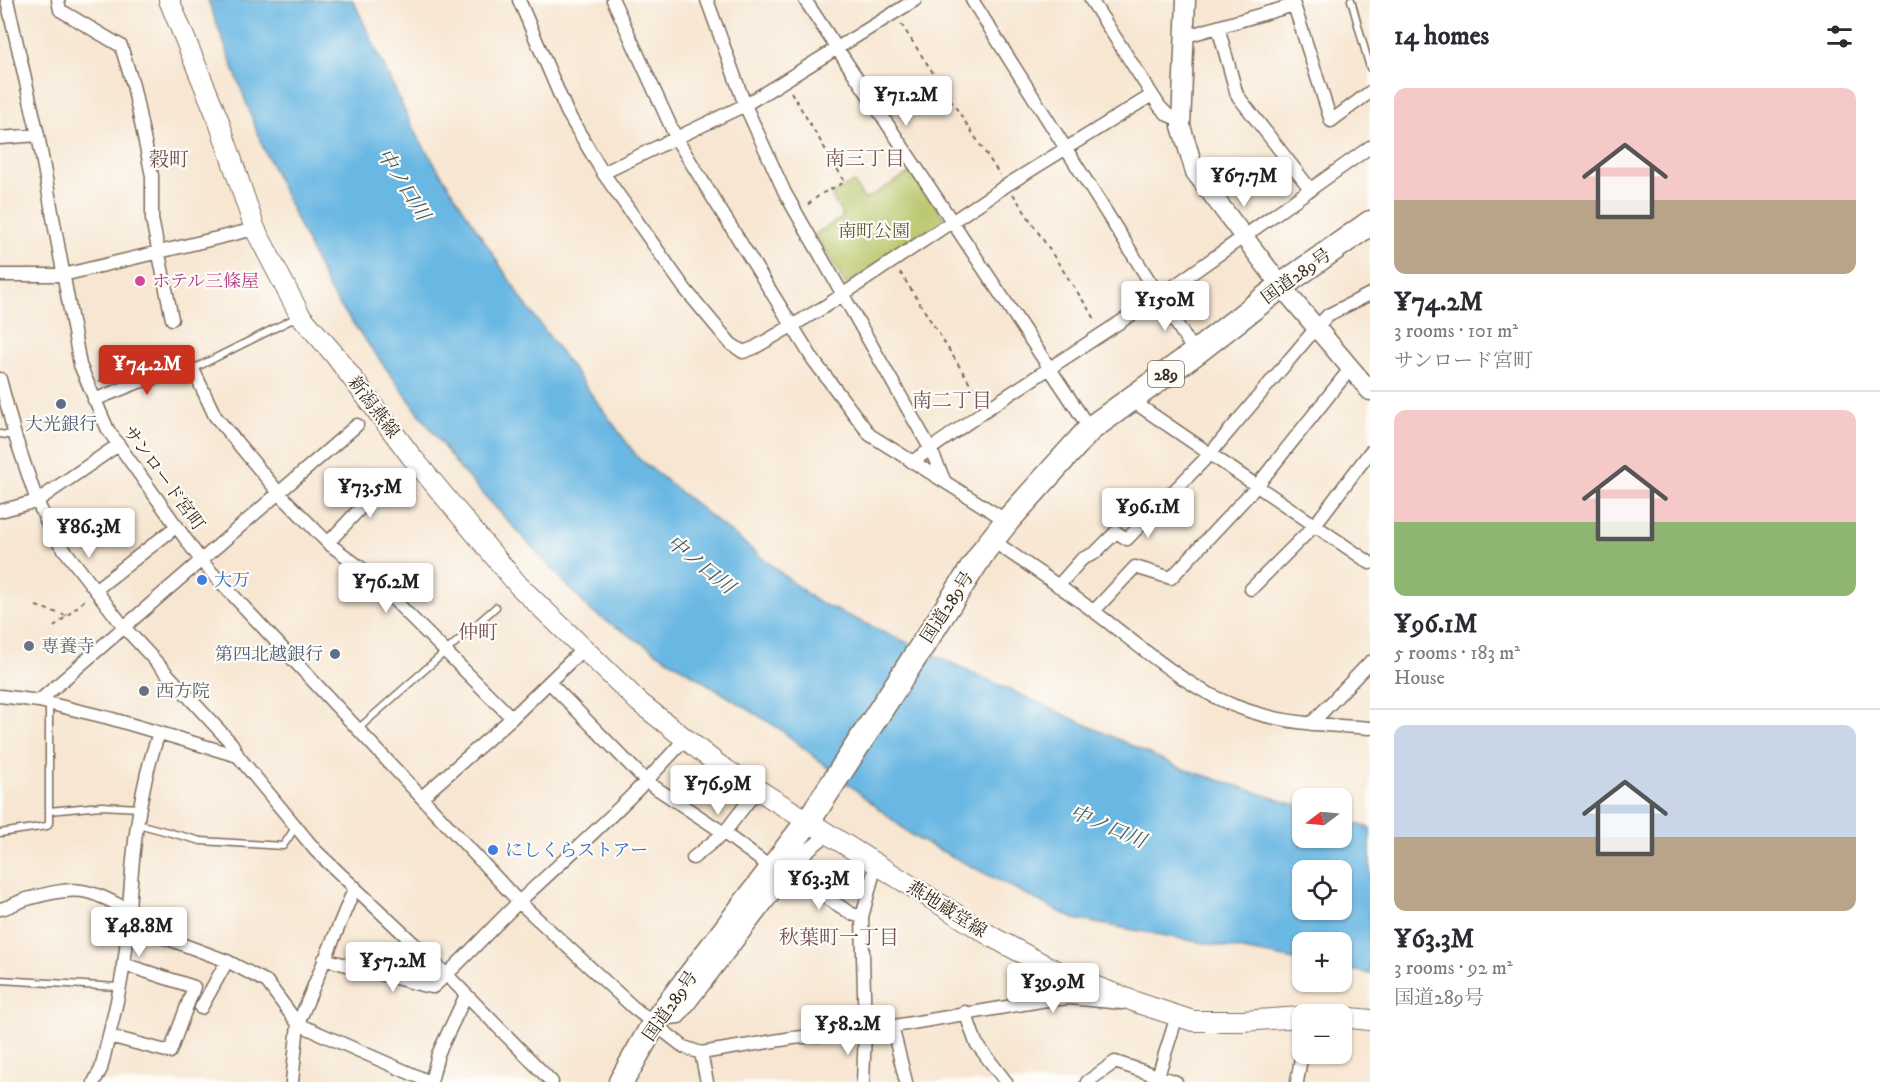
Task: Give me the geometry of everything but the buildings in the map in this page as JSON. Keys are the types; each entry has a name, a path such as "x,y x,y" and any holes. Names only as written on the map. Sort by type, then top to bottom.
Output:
{"highway":[{"name":"国道289号","path":"621,1082 656,1021 812,818 988,544 1006,521 1090,429 1195,353 1281,286 1370,223"}],"main road":[{"name":"新潟燕線","path":"169,0 218,119 255,229 300,315 334,354 411,456 519,586 583,649 684,740 758,790 812,818"},
{"name":"燕地蔵堂線","path":"812,818 876,864 994,938 1058,972 1193,1021 1242,1022 1292,1018"},
{"path":"1352,1018 1370,1020"}],"street":[{"name":"サンロード宮町","path":"8,0 38,135 80,365 94,400 118,445 202,562 519,902 634,1008 656,1021 684,1047 701,1053"},
{"path":"58,0 60,10 121,46 133,85 152,176 152,219 172,319"},
{"path":"519,0 567,112 603,173 685,289 738,350 743,352 791,327 843,295 1006,185 1152,95"},
{"path":"613,0 677,140 791,327 870,435 1006,521"},
{"path":"708,0 746,105 797,213 930,448 945,482"},
{"path":"805,0 1090,429"},
{"path":"603,173 677,140 746,105 915,0"},
{"path":"972,0 1195,353"},
{"path":"1091,0 1152,95 1168,116 1180,120"},
{"path":"1186,0 1180,120 1182,136 1195,172 1213,199 1245,237 1281,286 1370,391"},
{"path":"1183,37 1294,5 1331,121 1370,92"},
{"path":"1218,27 1237,95 1311,190"},
{"path":"0,138 38,135"},
{"path":"912,462 987,409 1160,296 1370,147"},
{"path":"0,275 63,275 158,255 255,229"},
{"path":"1058,586 1082,559 1095,553 1116,532 1127,539 1209,455 1328,315 1370,294"},
{"path":"94,400 139,382 193,369 215,416 279,493 328,543 365,572 512,718"},
{"path":"1094,611 1135,567 1171,579 1256,487 1350,369"},
{"path":"0,379 15,436 37,501 59,544 124,627 232,744 238,756 295,828 447,975 552,1082"},
{"path":"1131,400 1256,487 1370,562"},
{"path":"44,702 124,627 202,562 357,425"},
{"path":"0,511 37,501 118,445"},
{"path":"1251,589 1314,526 1370,452"},
{"path":"328,543 390,476"},
{"path":"95,590 177,526"},
{"path":"988,544 1058,586 1178,674 1248,711 1311,724 1370,728"},
{"path":"422,797 512,718 583,649"},
{"path":"1311,724 1370,662"},
{"path":"549,682 647,783 724,833 766,864"},
{"path":"0,696 44,702 238,756"},
{"path":"94,1082 109,1036 123,964 146,769 159,733"},
{"path":"324,959 433,987 519,902 647,783 684,740"},
{"path":"693,858 724,833 758,790"},
{"path":"812,818 807,851 679,1017 656,1021 661,1002 786,837 812,818"},
{"path":"863,1082 865,1031 862,917 876,864"},
{"path":"789,874 852,914 862,917"},
{"path":"292,1082 298,1024 355,887"},
{"path":"0,909 28,898 82,889 96,893 128,910"},
{"path":"128,924 227,961 267,982 298,1024 430,1082 438,1054 466,994"},
{"path":"422,985 431,960"},
{"path":"201,1008 227,961"},
{"path":"109,1036 170,1052 194,987 123,964"},
{"path":"707,1082 701,1053 794,1038 865,1031 965,1012 1070,998 1141,1004"},
{"path":"965,1012 976,1043 1006,1082"},
{"path":"1158,1076 1177,1016"},
{"path":"892,1026 906,1082"},
{"path":"1088,1082 1115,1062 1176,1082"},
{"path":"1297,1082 1300,1064"}],"lane":[{"path":"1351,0 1370,68"},
{"path":"193,369 300,315"},
{"path":"0,434 15,436"},
{"path":"359,729 496,607"},
{"path":"0,833 47,826 50,823 44,702"},
{"path":"49,811 101,806 140,808"},
{"path":"138,824 201,841 255,842 283,846 295,828"},
{"path":"0,980 118,987"}],"path":[{"path":"894,13 1104,332"},
{"path":"784,81 845,182 820,194 797,213"},
{"path":"892,261 987,409"},
{"path":"88,385 160,356"},
{"path":"54,627 95,590"},
{"path":"36,606 67,616"}],"green space":[{"name":"南町公園","path":"914,170 946,222 846,285 815,234 843,217 831,195 853,182 865,200"}],"water":[{"name":"中ノ口川","path":"208,0 353,0 416,135 523,301 638,458 816,601 1178,767 1292,804 1292,848 1352,848 1352,822 1370,828 1370,974 1352,970 1352,932 1292,932 1292,959 1074,919 914,837 780,729 592,612 460,469 330,292 262,145"}],"place":[{"name":"ホテル三條屋","path":"140,281"},
{"name":"大光銀行","path":"61,404"},
{"name":"大万","path":"202,580"},
{"name":"専養寺","path":"29,646"},
{"name":"第四北越銀行","path":"335,654"},
{"name":"西方院","path":"144,691"},
{"name":"にしくらストアー","path":"493,850"}],"district":[{"name":"南三丁目","path":"865,158"},
{"name":"穀町","path":"169,159"},
{"name":"南二丁目","path":"952,400"},
{"name":"仲町","path":"478,632"},
{"name":"秋葉町一丁目","path":"839,937"}]}
